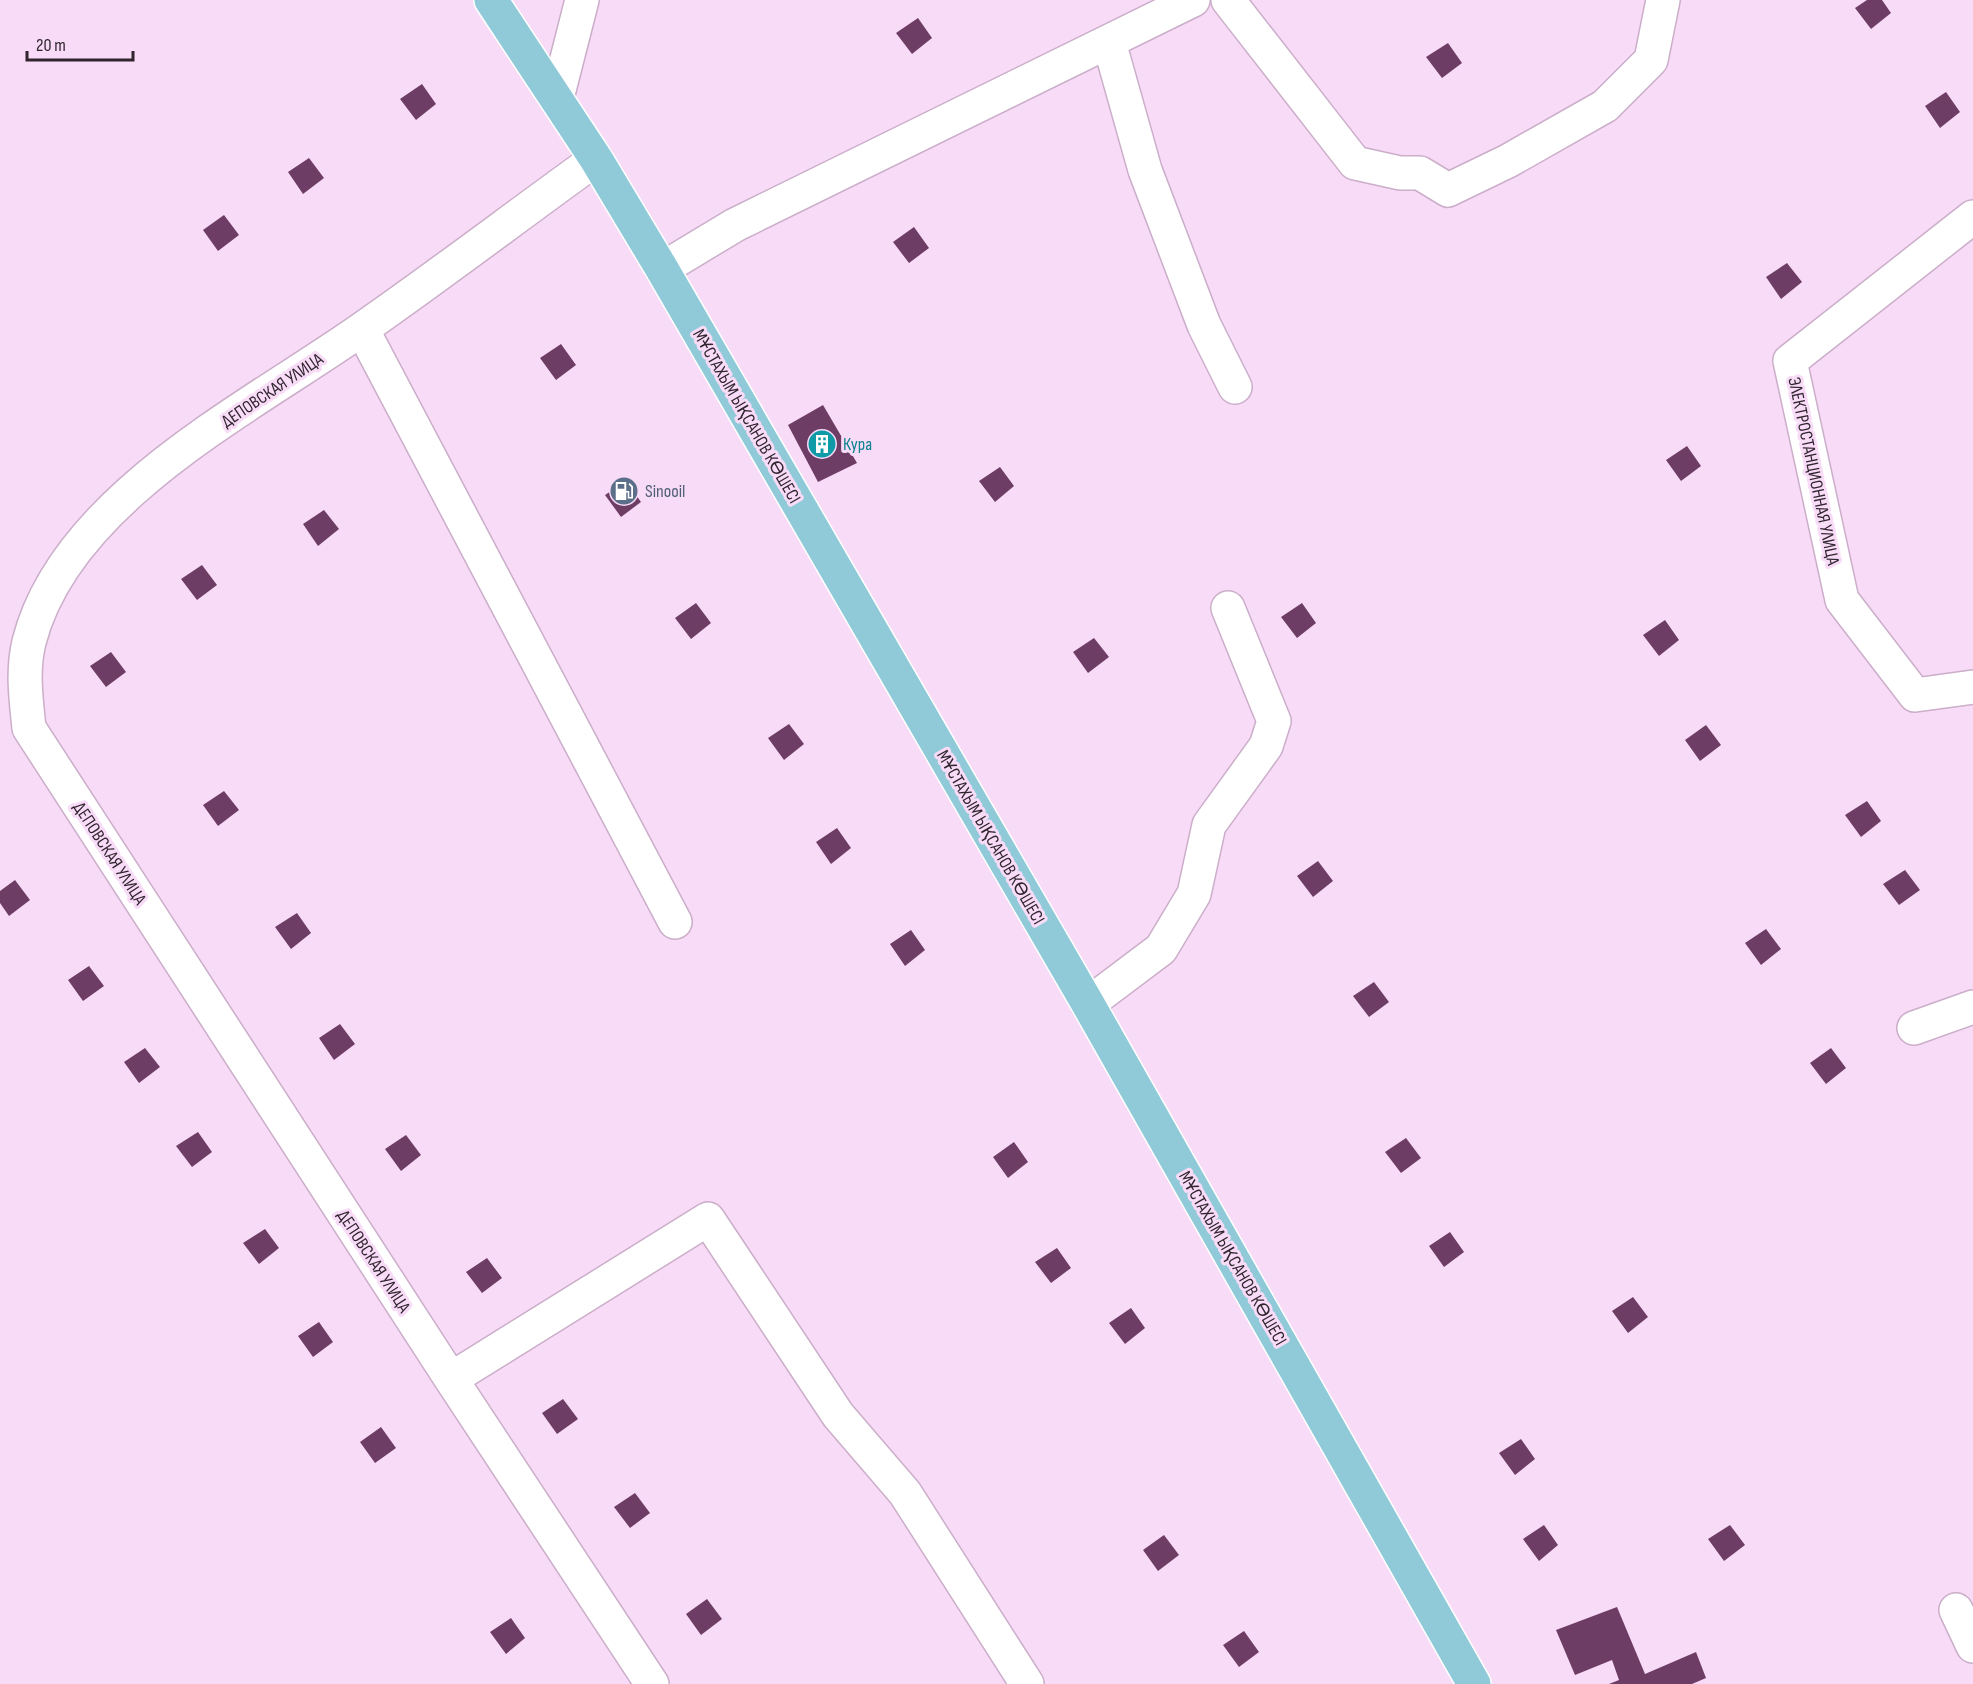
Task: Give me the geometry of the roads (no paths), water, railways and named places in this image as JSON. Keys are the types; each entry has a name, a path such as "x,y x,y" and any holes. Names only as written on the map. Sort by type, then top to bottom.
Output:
{"main road":[{"name":"МҰСТАХЫМ ЫҚСАНОВ КӨШЕСІ","path":"491,0 596,159 662,269 1088,1004 1474,1684"}],"street":[{"path":"557,98 582,0"},
{"path":"662,269 735,225 1193,0"},
{"path":"1228,0 1355,163 1400,173 1420,173 1448,190 1508,161 1605,106 1652,60 1663,0"},
{"path":"1109,42 1145,170 1204,324 1235,387"},
{"name":"ДЕПОВСКАЯ УЛИЦА","path":"596,159 362,329 162,464 119,501 81,546 49,591 29,642 24,683 29,728 451,1379 652,1684"},
{"name":"ЭЛЕКТРОСТАНЦИОННАЯ УЛИЦА","path":"1973,217 1790,360 1842,600 1915,695 1973,687"},
{"path":"362,329 675,922"},
{"path":"1088,1004 1161,949 1194,894 1209,825 1266,746 1274,721 1228,608"},
{"path":"1914,1028 1973,1007"},
{"path":"451,1379 708,1219 838,1415 905,1493 1027,1684"},
{"path":"1956,1610 1973,1646"}],"place":[{"name":"Кура","path":"822,444"},
{"name":"Sinooil","path":"624,491"}]}
